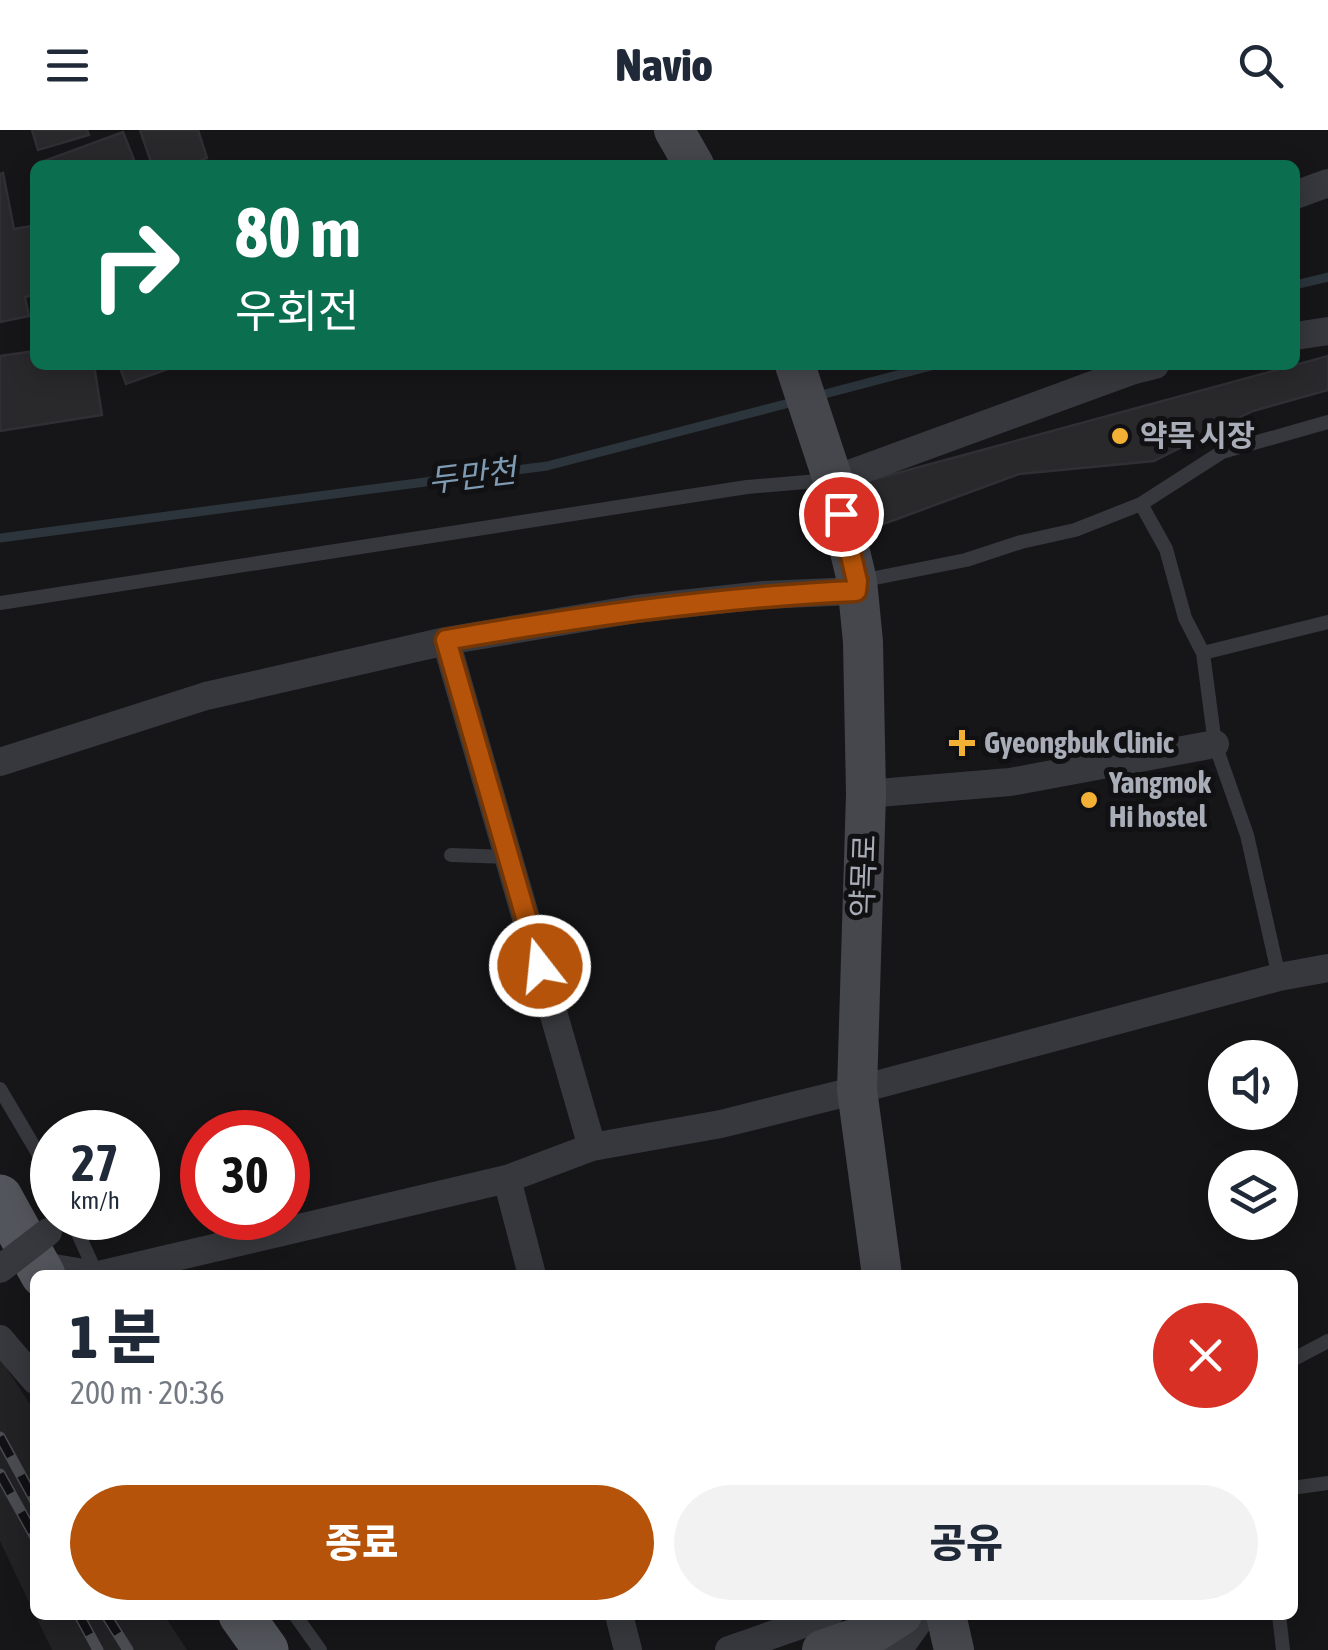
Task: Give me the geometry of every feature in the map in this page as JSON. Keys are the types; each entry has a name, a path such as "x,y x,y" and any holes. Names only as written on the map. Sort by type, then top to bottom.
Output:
{"main road":[{"path":"0,1197 40,1252"},
{"path":"245,1620 266,1650"}],"street":[{"path":"674,130 691,160"},
{"path":"1300,193 1328,184"},
{"path":"1300,335 1328,331"},
{"name":"약목로","path":"797,370 833,480 856,586 863,642 866,794 857,1090 881,1270"},
{"path":"833,480 1131,370"},
{"path":"0,762 206,696 446,640 636,609 856,586"},
{"path":"446,640 592,1147"},
{"path":"866,794 1010,782 1215,744"},
{"path":"118,1270 507,1179 592,1147 721,1124 1328,968"},
{"path":"507,1179 531,1270"},
{"path":"40,1252 85,1270"},
{"path":"0,1338 30,1374"},
{"path":"621,1620 628,1650"},
{"path":"728,1650 815,1620"},
{"path":"822,1650 877,1631 894,1620"},
{"path":"898,1650 919,1620"},
{"path":"947,1620 954,1650"}],"lane":[{"path":"856,586 1075,530 1140,504 1222,452 1328,422"},
{"path":"0,603 747,487 833,480"},
{"path":"1140,504 1166,549 1185,618 1203,653 1215,744 1247,835 1279,978"},
{"path":"1203,653 1328,622"},
{"path":"451,855 510,856"},
{"path":"0,1088 30,1139"},
{"path":"40,1252 85,1270"},
{"path":"1298,1357 1328,1342"},
{"path":"1298,1487 1328,1482"},
{"path":"299,1620 320,1650"},
{"path":"1279,1620 1283,1650"}],"shaded area":[{"path":"0,1358 30,1404 30,1604 0,1541"},
{"path":"37,1620 167,1620 187,1650 52,1650"}],"building":[{"path":"32,130 87,130 89,135 38,150"},
{"path":"140,130 198,130 207,158 202,160 150,160"},
{"path":"123,132 134,160 47,160"},
{"path":"3,173 14,229 30,226 30,296 25,297 29,316 0,322"},
{"path":"30,352 30,370 95,370 102,415 0,431 0,356"},
{"name":"약목 시장","path":"1328,356 1328,390 1253,411 1154,461 1019,474 878,526 868,481 1276,370 1300,370 1300,364"},
{"path":"121,370 165,370 126,384"}],"waterway":[{"name":"두만천","path":"1300,284 1328,277"},
{"name":"두만천","path":"817,396 916,370"},
{"name":"두만천","path":"0,538 547,466 797,401"}],"railway":[{"path":"0,1437 30,1492"},
{"path":"0,1474 30,1528"},
{"path":"82,1620 98,1650"},
{"path":"109,1620 128,1650"}],"place":[{"name":"약목 시장","path":"1120,436"},
{"name":"Gyeongbuk Clinic","path":"962,743"},
{"name":"Yangmok Hi hostel","path":"1089,800"}],"route":[{"path":"540,966 446,640 636,609 764,595 856,591 841,514"}]}
